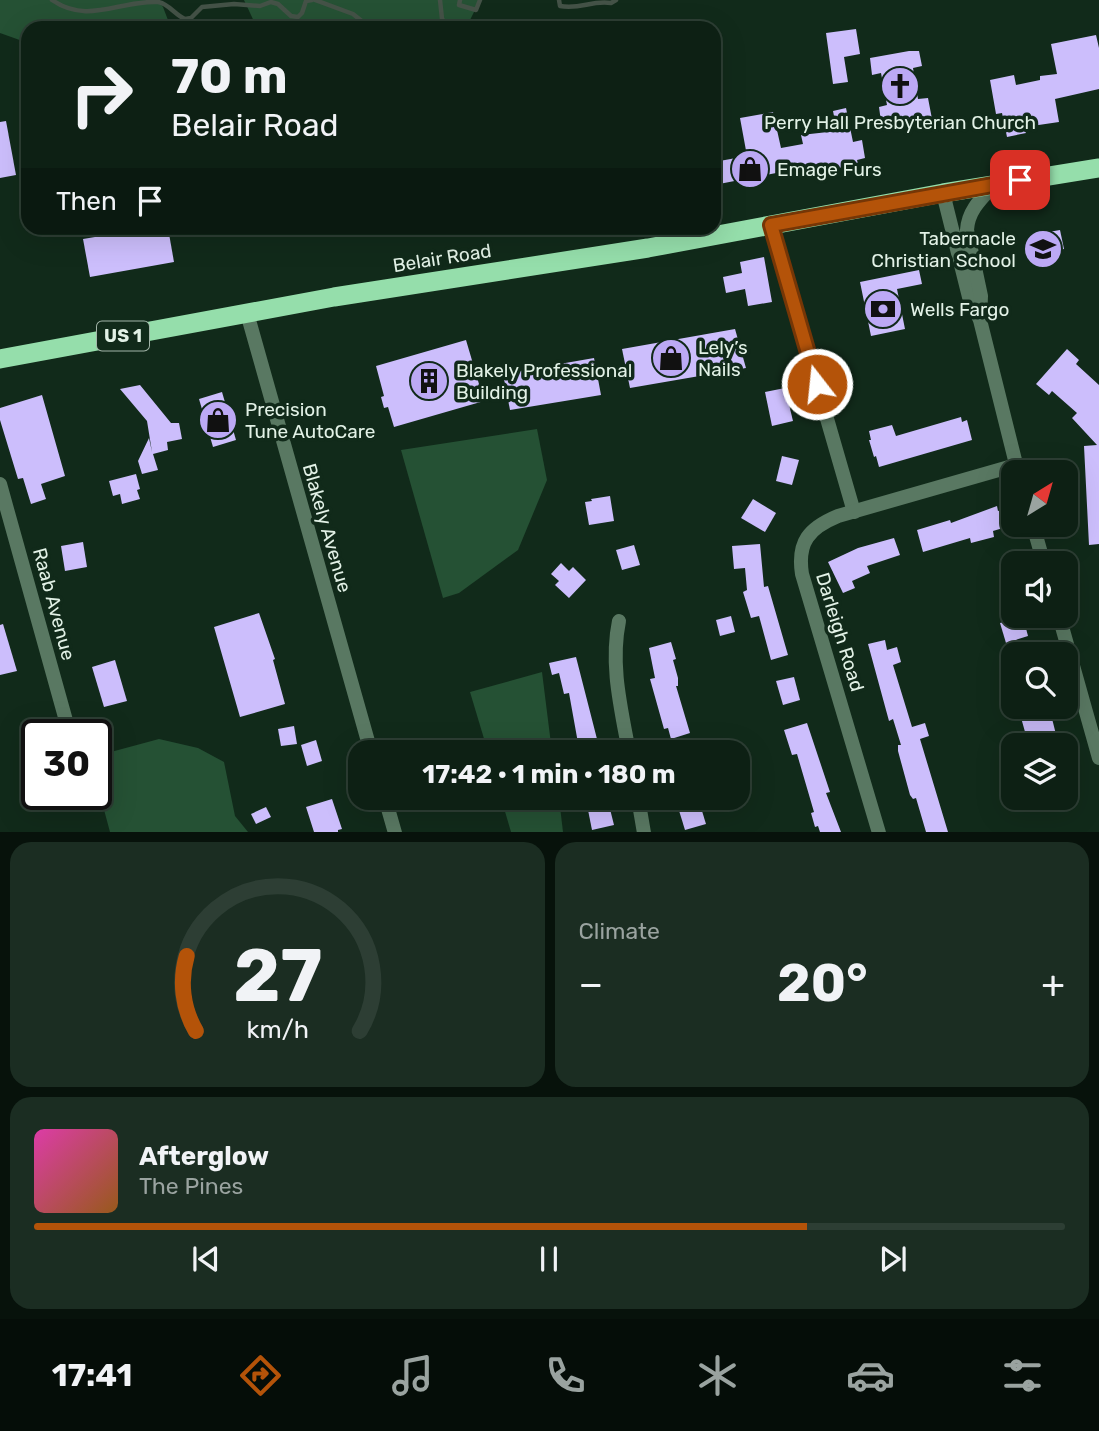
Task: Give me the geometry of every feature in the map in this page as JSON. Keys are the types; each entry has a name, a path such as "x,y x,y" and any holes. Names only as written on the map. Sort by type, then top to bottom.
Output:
{"highway":[{"name":"Belair Road","path":"721,234 943,193 1099,168"},
{"name":"Belair Road","path":"0,359 334,297 718,235"}],"street":[{"path":"980,320 981,296 967,230 968,219 995,184"},
{"path":"943,193 969,297 980,320 1015,460"},
{"path":"771,225 854,512"},
{"name":"Blakely Avenue","path":"247,313 368,740"},
{"name":"Darleigh Road","path":"879,832 802,574 800,558 803,543 811,531 823,522 1001,473"},
{"name":"Raab Avenue","path":"0,484 66,719"},
{"path":"619,621 616,637 616,681 627,740"},
{"path":"1062,628 1099,758"},
{"path":"389,810 395,832"},
{"path":"640,810 645,832"}],"green space":[{"path":"0,0 157,0 168,21 21,21 21,40 0,33"},
{"path":"244,0 480,0 470,21 254,21"},
{"path":"537,429 547,480 518,550 459,593 443,598 401,450"},
{"path":"542,672 550,740 484,740 470,692"},
{"path":"159,739 198,748 224,762 235,816 248,832 110,832 104,810 112,810 112,752"},
{"path":"505,810 560,810 563,832 511,832"}],"building":[{"path":"856,29 860,54 844,57 848,82 833,84 826,33"},
{"path":"1096,35 1099,48 1099,89 1055,99 1059,122 1025,127 1026,133 1007,137 1002,113 996,114 990,80 1014,75 1016,85 1040,80 1040,76 1057,74 1051,44"},
{"name":"Perry Hall Presbyterian Church","path":"919,51 922,66 913,68 918,99 928,98 932,119 921,121 922,124 882,129 879,107 887,105 881,73 872,75 870,58"},
{"path":"846,108 853,142 862,140 865,158 857,160 858,164 809,174 807,167 721,184 721,161 747,156 740,118 773,112 781,148 803,144 801,135 837,131 833,111"},
{"path":"6,121 16,175 0,178 0,122"},
{"path":"1060,230 1064,249 1040,254 1037,234"},
{"path":"107,235 169,235 174,262 90,277 83,239"},
{"path":"764,257 772,302 748,306 745,289 726,293 723,277 742,273 740,262"},
{"name":"Wells Fargo","path":"919,270 922,284 897,289 905,329 871,336 860,282"},
{"path":"735,329 746,368 630,388 622,349"},
{"name":"Blakely Professional Building","path":"466,340 484,401 394,427 388,407 384,408 381,397 384,396 376,366"},
{"path":"1067,349 1079,360 1076,364 1099,385 1099,544 1089,545 1084,446 1097,445 1072,418 1077,413 1052,391 1049,395 1036,384"},
{"path":"594,358 601,395 510,410 503,374"},
{"path":"140,385 171,423 179,423 182,439 167,442 168,450 153,454 158,470 142,474 138,461 149,438 152,452 147,421 120,389"},
{"path":"785,388 793,421 772,426 765,392"},
{"name":"Precision Tune AutoCare","path":"222,392 236,440 213,447 199,399"},
{"path":"42,395 65,476 41,484 46,499 31,504 23,478 18,479 0,420 0,408"},
{"path":"961,417 962,422 967,420 972,440 879,467 869,440 869,431 892,425 896,436"},
{"path":"782,456 799,460 792,485 776,481"},
{"path":"136,474 140,499 122,504 120,494 113,496 109,481"},
{"path":"610,496 614,521 589,525 585,502"},
{"path":"753,499 776,513 765,532 741,518"},
{"path":"997,506 998,511 1001,510 1001,529 993,531 994,537 971,543 970,538 923,552 917,530 950,520 951,523"},
{"path":"894,538 900,555 867,566 870,573 852,581 855,588 843,593 828,562 858,548"},
{"path":"83,542 87,567 65,571 61,546"},
{"path":"760,544 764,587 768,586 788,655 771,660 759,616 751,618 743,592 747,590 745,568 734,569 732,546"},
{"path":"634,545 640,565 622,570 616,550"},
{"path":"561,563 569,571 573,567 586,580 569,598 555,585 559,581 551,574"},
{"path":"259,613 275,659 273,660 285,704 240,717 214,627"},
{"path":"731,616 735,632 720,636 716,620"},
{"path":"3,624 17,671 0,675 0,625"},
{"path":"1002,628 1026,628 1028,636 1006,642"},
{"path":"885,640 887,650 897,647 901,662 893,665 912,727 925,723 929,736 920,739 948,832 926,832 916,798 913,799 910,795 898,751 898,745 901,745 893,719 889,721 868,644"},
{"path":"671,642 676,659 673,660 678,678 676,686 690,733 671,739 668,728 664,729 650,679 655,678 649,648"},
{"path":"576,657 597,739 577,740 569,693 564,694 559,673 552,675 549,663"},
{"path":"115,660 127,701 104,707 92,667"},
{"path":"794,677 800,700 783,705 776,681"},
{"path":"1021,719 1052,719 1056,733 1025,733"},
{"path":"807,723 830,792 826,793 841,832 820,832 818,826 815,827 811,813 814,812 797,754 792,755 784,730"},
{"path":"294,726 297,744 281,746 278,729"},
{"path":"316,740 322,761 307,766 301,745"},
{"path":"332,799 342,829 338,832 314,832 306,807"},
{"path":"266,807 271,817 256,824 251,814"},
{"path":"588,810 610,810 614,825 592,830"},
{"path":"679,810 702,810 706,824 685,830"}],"waterway":[{"path":"52,0 78,11 158,2 185,19 191,18 202,7 234,4 260,6 271,2 278,4 291,16 298,17 306,1 312,0"},
{"path":"315,0 353,14 362,21"},
{"path":"440,0 444,21"},
{"path":"460,0 459,5 476,10 480,0"},
{"path":"559,0 560,6 567,7 611,3 616,0"}],"place":[{"name":"Perry Hall Presbyterian Church","path":"900,86"},
{"name":"Emage Furs","path":"750,169"},
{"name":"Tabernacle Christian School","path":"1043,249"},
{"name":"Wells Fargo","path":"883,309"},
{"name":"Lely’s Nails","path":"671,358"},
{"name":"Blakely Professional Building","path":"429,381"},
{"name":"Precision Tune AutoCare","path":"218,420"}],"route":[{"path":"817,384 771,225 1020,180"}]}
